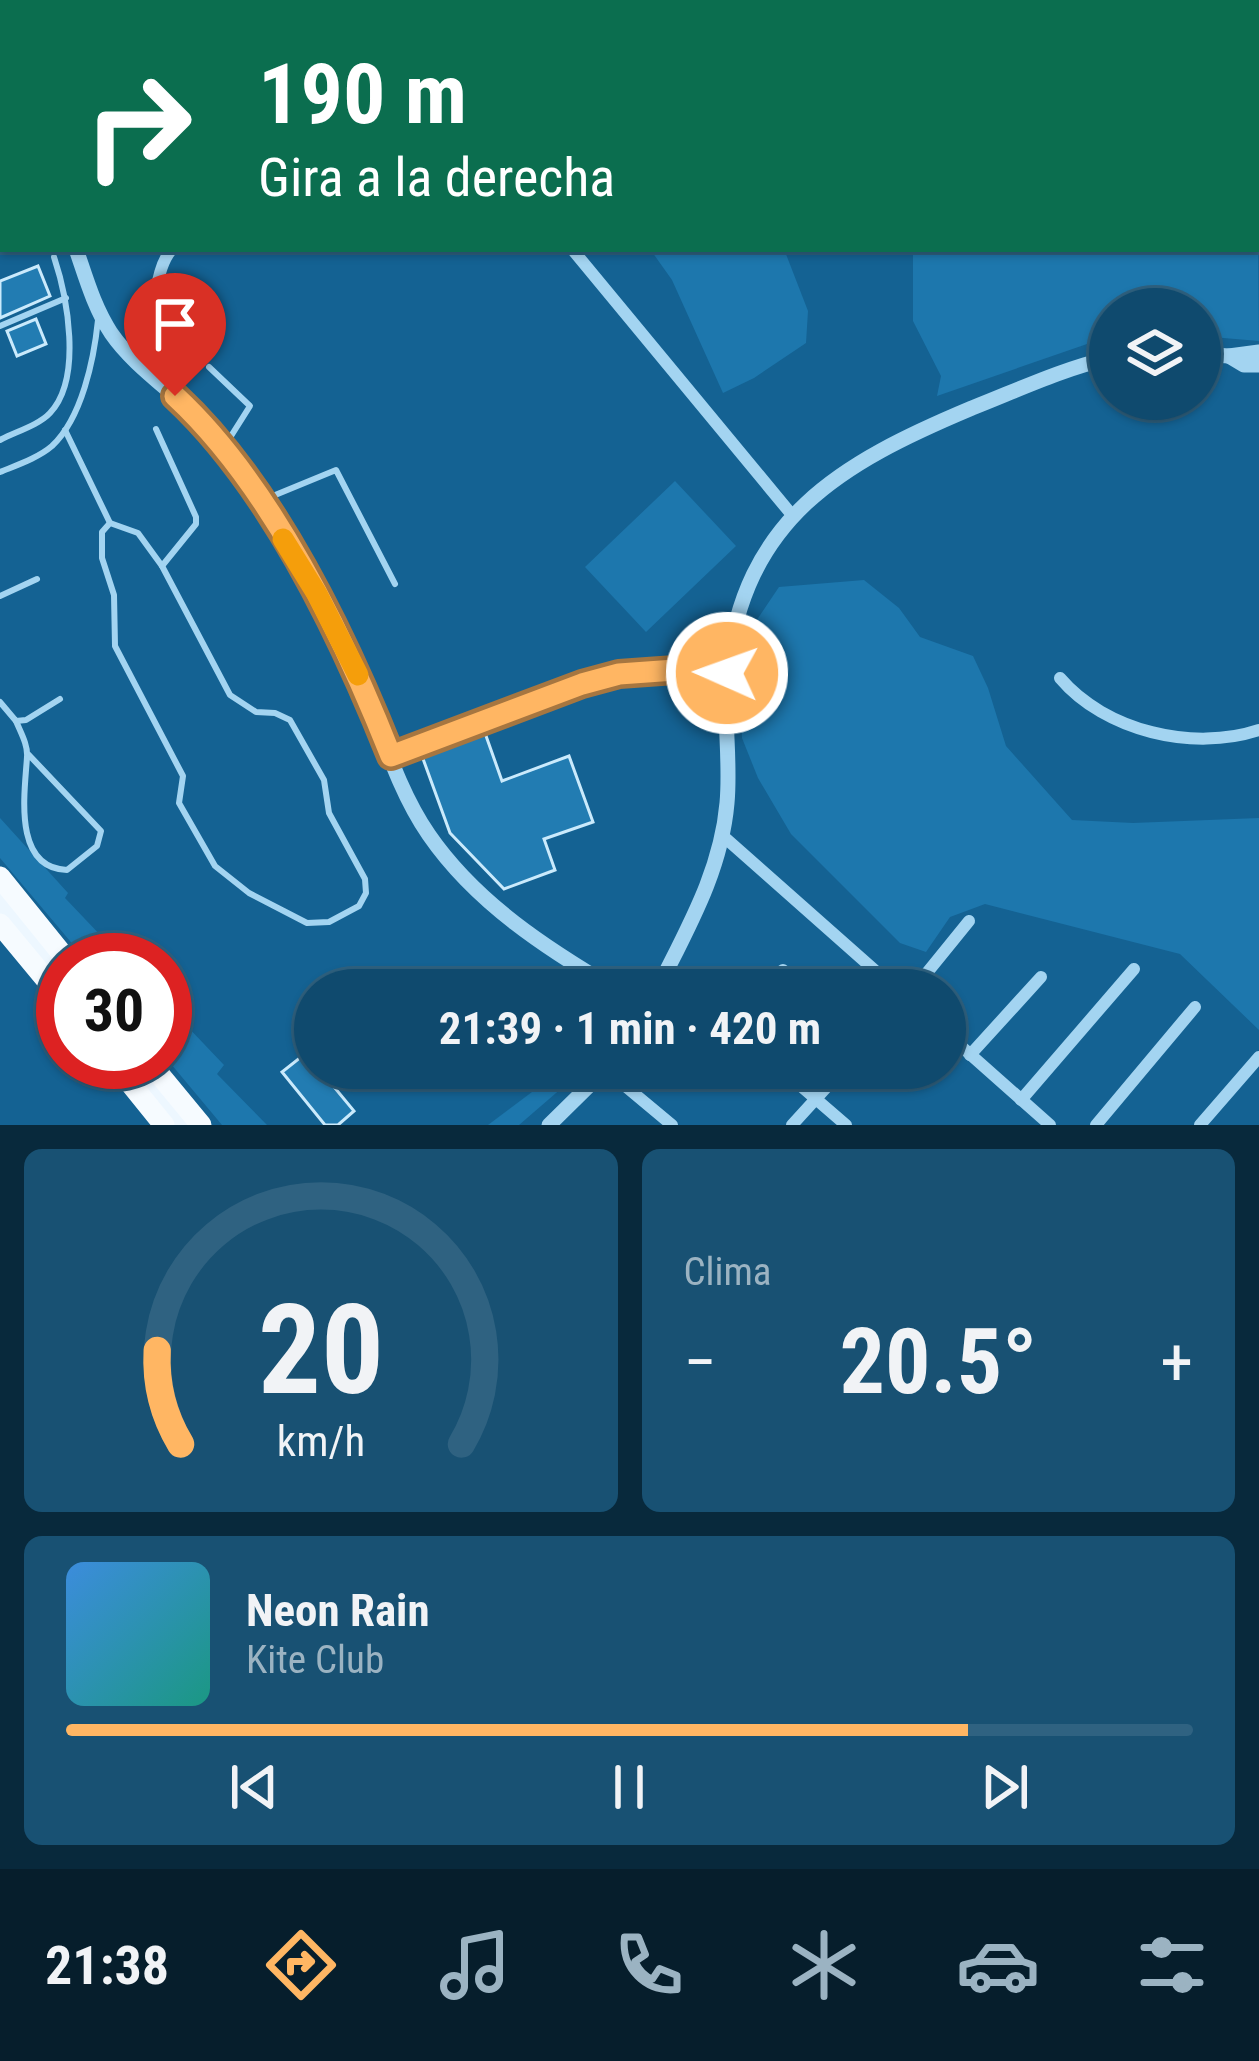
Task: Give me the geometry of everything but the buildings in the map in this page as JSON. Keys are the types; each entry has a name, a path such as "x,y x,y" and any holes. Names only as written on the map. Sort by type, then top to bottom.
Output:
{"highway":[{"path":"0,877 46,933"},
{"path":"0,924 36,967"},
{"path":"135,1089 164,1125"},
{"path":"171,1089 201,1125"}],"main road":[{"path":"0,902 36,945"},
{"path":"155,1089 185,1125"},
{"path":"182,1089 212,1125"}],"street":[{"path":"77,252 99,312 119,344 200,419 261,501 344,644 430,837 479,892 539,942 583,969"},
{"path":"150,374 158,281 169,252"},
{"path":"574,252 792,514"},
{"path":"1221,355 1259,352"},
{"path":"1229,356 1244,365 1259,365"},
{"path":"667,969 712,878 723,836 728,797 727,673 749,587 792,514 825,483 873,453 1089,364"},
{"path":"391,756 619,674 727,673"},
{"path":"1060,678 1082,704 1141,730 1202,740 1230,740 1259,730"},
{"path":"723,836 873,969"},
{"path":"931,969 969,921"},
{"path":"1021,1100 1134,969"},
{"path":"970,1055 1041,977"},
{"path":"1096,1125 1196,1007"},
{"path":"966,1051 1050,1125"},
{"path":"1200,1125 1259,1057"},
{"path":"549,1125 586,1089"},
{"path":"630,1089 672,1125"},
{"path":"806,1089 846,1125"},
{"path":"792,1125 825,1089"}],"lane":[{"path":"0,440 51,412 64,383 70,340 66,298 54,257"},
{"path":"0,326 66,298"},
{"path":"0,472 50,447 65,430 89,368 99,312"},
{"path":"209,367 250,406 224,447"},
{"path":"156,429 196,517 196,524 162,566"},
{"path":"65,430 110,523 138,533 162,566 230,695 256,712 290,720 324,780 329,813 367,885 359,906 329,922 307,923 226,878 184,815 179,803 183,776 115,646 114,595 102,558 102,532 110,523"},
{"path":"261,501 336,470 394,584"},
{"path":"0,596 37,579"},
{"path":"16,722 60,699"},
{"path":"0,702 16,722 28,754 101,831 97,846 67,870 46,863 31,844 23,822 28,754"}],"shaded area":[{"path":"652,252 785,252 808,311 806,343 723,393 672,280"},
{"path":"913,252 1258,252 1259,341 1221,338 1221,288 1089,288 1089,344 937,396 941,376 913,321"},
{"path":"675,481 736,546 646,632 585,567"},
{"path":"864,580 899,608 920,637 973,656 1006,746 1072,820 1133,823 1259,818 1259,1030 1180,954 985,904 950,917 926,952 900,943 791,834 758,778 742,738 739,676 750,630 779,587"},
{"path":"0,818 98,933 63,933 0,858"},
{"path":"192,1031 224,1065 217,1074 267,1125 222,1125 192,1089"},
{"path":"536,1089 561,1089 519,1125 488,1125"}],"slow traffic":[{"path":"283,539 358,675"}],"route":[{"path":"175,396 236,463 317,594 351,658 391,756 619,674 727,673"}]}
